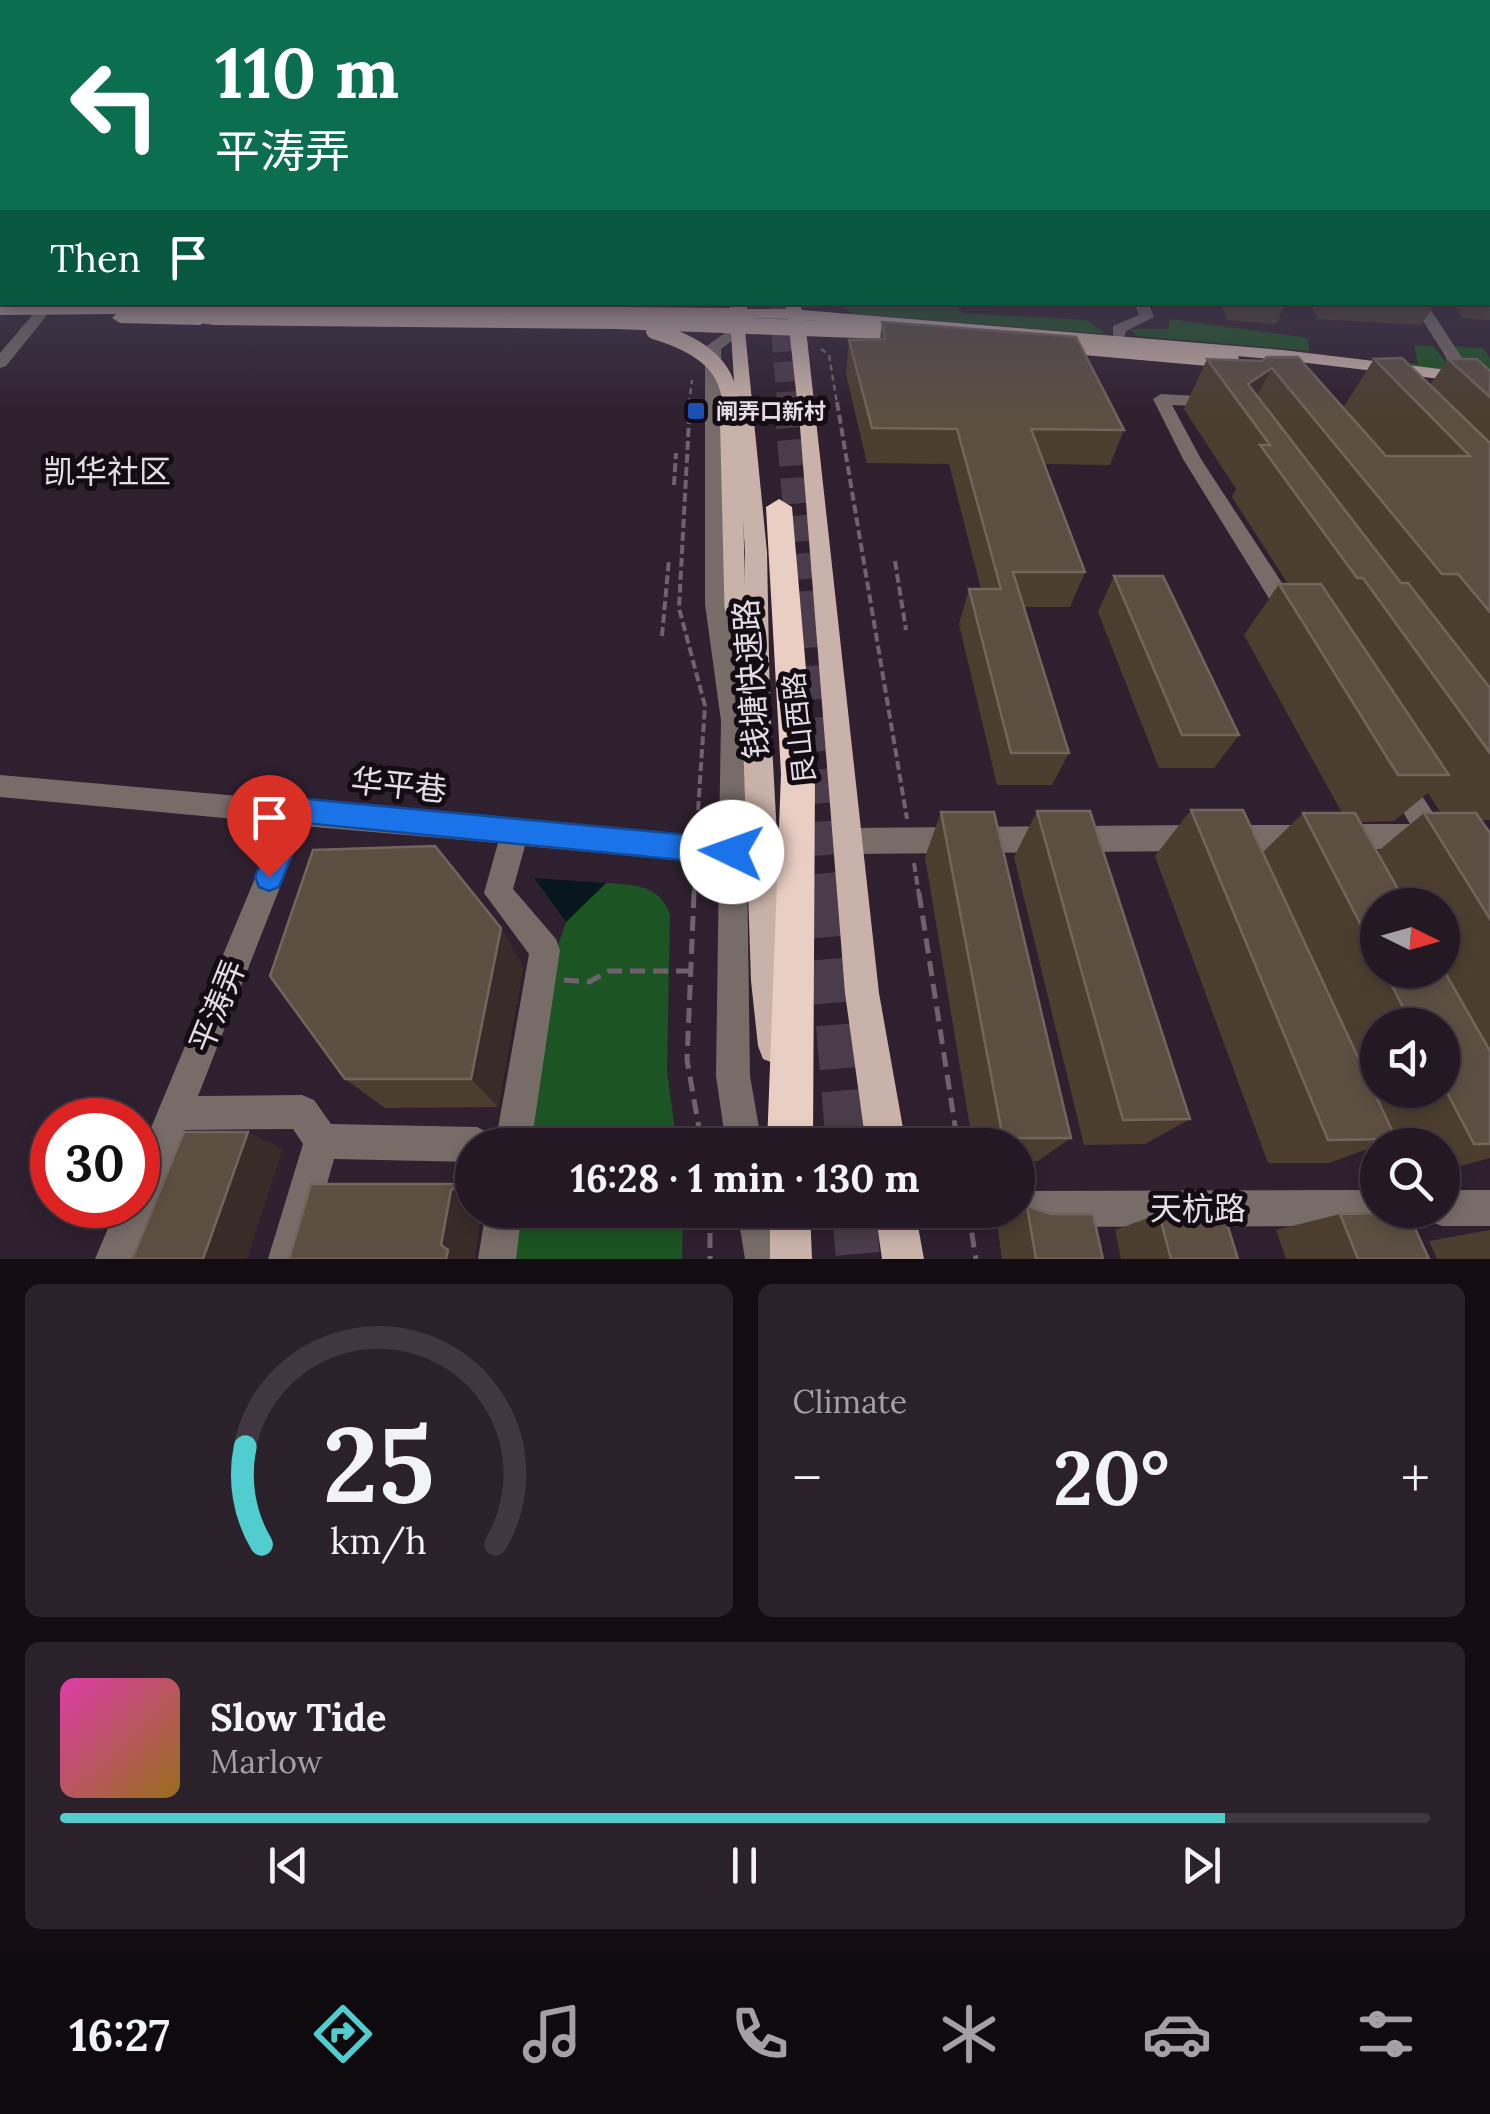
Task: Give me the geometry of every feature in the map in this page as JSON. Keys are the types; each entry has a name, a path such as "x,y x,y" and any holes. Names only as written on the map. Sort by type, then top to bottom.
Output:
{"highway":[{"name":"钱塘快速路","path":"780,508 798,774 789,1128"}],"main road":[{"path":"129,305 215,317 616,321 882,330 1222,363 1386,370"},
{"path":"0,311 197,308 796,317 1283,355 1490,380"},
{"path":"0,311 40,315 738,315"},
{"name":"艮山西路","path":"738,315 756,552 756,708 768,982 787,1128"},
{"path":"796,317 1450,391 1490,391"},
{"name":"艮山西路","path":"796,317 862,993 883,1128"},
{"path":"616,321 684,339 722,368 730,390 736,607 756,708"},
{"path":"790,1228 791,1259"},
{"path":"899,1228 903,1259"}],"street":[{"path":"1118,341 1118,329 1146,317 1143,305"},
{"path":"1417,305 1426,313 1468,378"},
{"path":"0,363 40,315"},
{"path":"738,315 713,347 716,604 733,721 733,1076 741,1128"},
{"path":"1222,363 1231,404 1161,398 1192,459 1307,640"},
{"path":"1381,755 1452,867"},
{"name":"华平巷","path":"0,786 732,852"},
{"name":"平涛弄","path":"160,1146 296,810"},
{"path":"515,832 498,894 545,950 516,1128"},
{"path":"849,840 1471,837"},
{"path":"174,1112 302,1112 322,1140"},
{"path":"322,1140 455,1144"},
{"path":"287,1259 322,1140"},
{"name":"天杭路","path":"1035,1209 1360,1208"},
{"path":"1460,1208 1490,1208"},
{"name":"平涛弄","path":"114,1259 127,1228"},
{"path":"498,1259 502,1228"},
{"path":"759,1228 764,1259"}],"path":[{"path":"796,317 829,356 955,1128"},
{"path":"693,372 686,434 679,608 706,706 687,1060 699,1128"},
{"path":"674,485 676,454"},
{"path":"662,636 669,560"},
{"path":"895,561 906,630"},
{"path":"540,976 588,982 609,971 691,971"},
{"path":"710,1228 710,1259"},
{"path":"971,1228 976,1259"}],"green space":[{"path":"839,305 957,305 962,313 1087,320 1106,334 853,314"},
{"path":"1170,319 1308,338 1309,351 1136,336 1131,329 1168,329"},
{"path":"1414,345 1433,346 1446,362 1454,346 1483,348 1490,358 1490,377 1381,366 1372,361 1418,364"},
{"path":"606,883 645,888 666,905 670,915 667,1072 675,1128 532,1128 558,945 566,922"},
{"path":"519,1228 683,1228 682,1259 515,1259"}],"shaded area":[{"path":"534,878 606,883 566,922"}],"building":[{"path":"882,322 1076,337 1124,430 1031,429 1085,572 1013,572 1069,753 1011,753 969,589 1001,589 957,429 872,428 849,340 885,339"},
{"path":"1267,357 1298,357 1386,456 1470,456 1374,359 1402,358 1490,443 1490,612 1458,574 1442,574 1272,368 1248,384 1401,583 1408,583 1490,688 1490,753 1260,445 1270,445 1207,359 1262,361"},
{"path":"1448,359 1477,359 1490,371 1490,397"},
{"path":"1114,576 1163,576 1239,735 1182,735"},
{"path":"1279,584 1321,584 1449,775 1398,775"},
{"path":"1191,810 1243,810 1360,1062 1360,1108 1382,1108 1391,1128 1360,1128 1360,1140 1328,1140"},
{"path":"1037,811 1090,811 1190,1119 1123,1120"},
{"path":"941,812 994,812 1071,1138 1035,1138 1035,1128 1001,1128"},
{"path":"1303,813 1355,813 1397,888 1360,888 1360,923"},
{"path":"1424,813 1476,813 1490,833 1490,919"},
{"path":"435,846 501,928 471,1079 345,1079 270,976 313,850"},
{"path":"1393,988 1454,988 1490,1051 1490,1144 1474,1144 1455,1108 1460,1108 1460,1008 1403,1008"},
{"path":"184,1132 248,1132 203,1259 132,1259 145,1228 160,1228 160,1191"},
{"path":"311,1184 455,1184 441,1245 448,1250 446,1259 289,1259"},
{"path":"1035,1209 1051,1214 1093,1214 1103,1259 1036,1259 1031,1228 1035,1228"},
{"path":"1159,1214 1224,1214 1238,1259 1171,1259"},
{"path":"1340,1214 1360,1214 1360,1228 1415,1228 1429,1259 1358,1259"}],"tunnel":[{"path":"779,305 787,404"},
{"path":"787,402 805,617"},
{"path":"805,614 828,895"},
{"path":"827,893 847,1128"},
{"path":"855,1228 858,1259"}],"place":[{"name":"闸弄口新村","path":"696,411"}],"district":[{"name":"凯华社区","path":"107,471"}],"route":[{"path":"269,877 296,810 732,852"}]}
